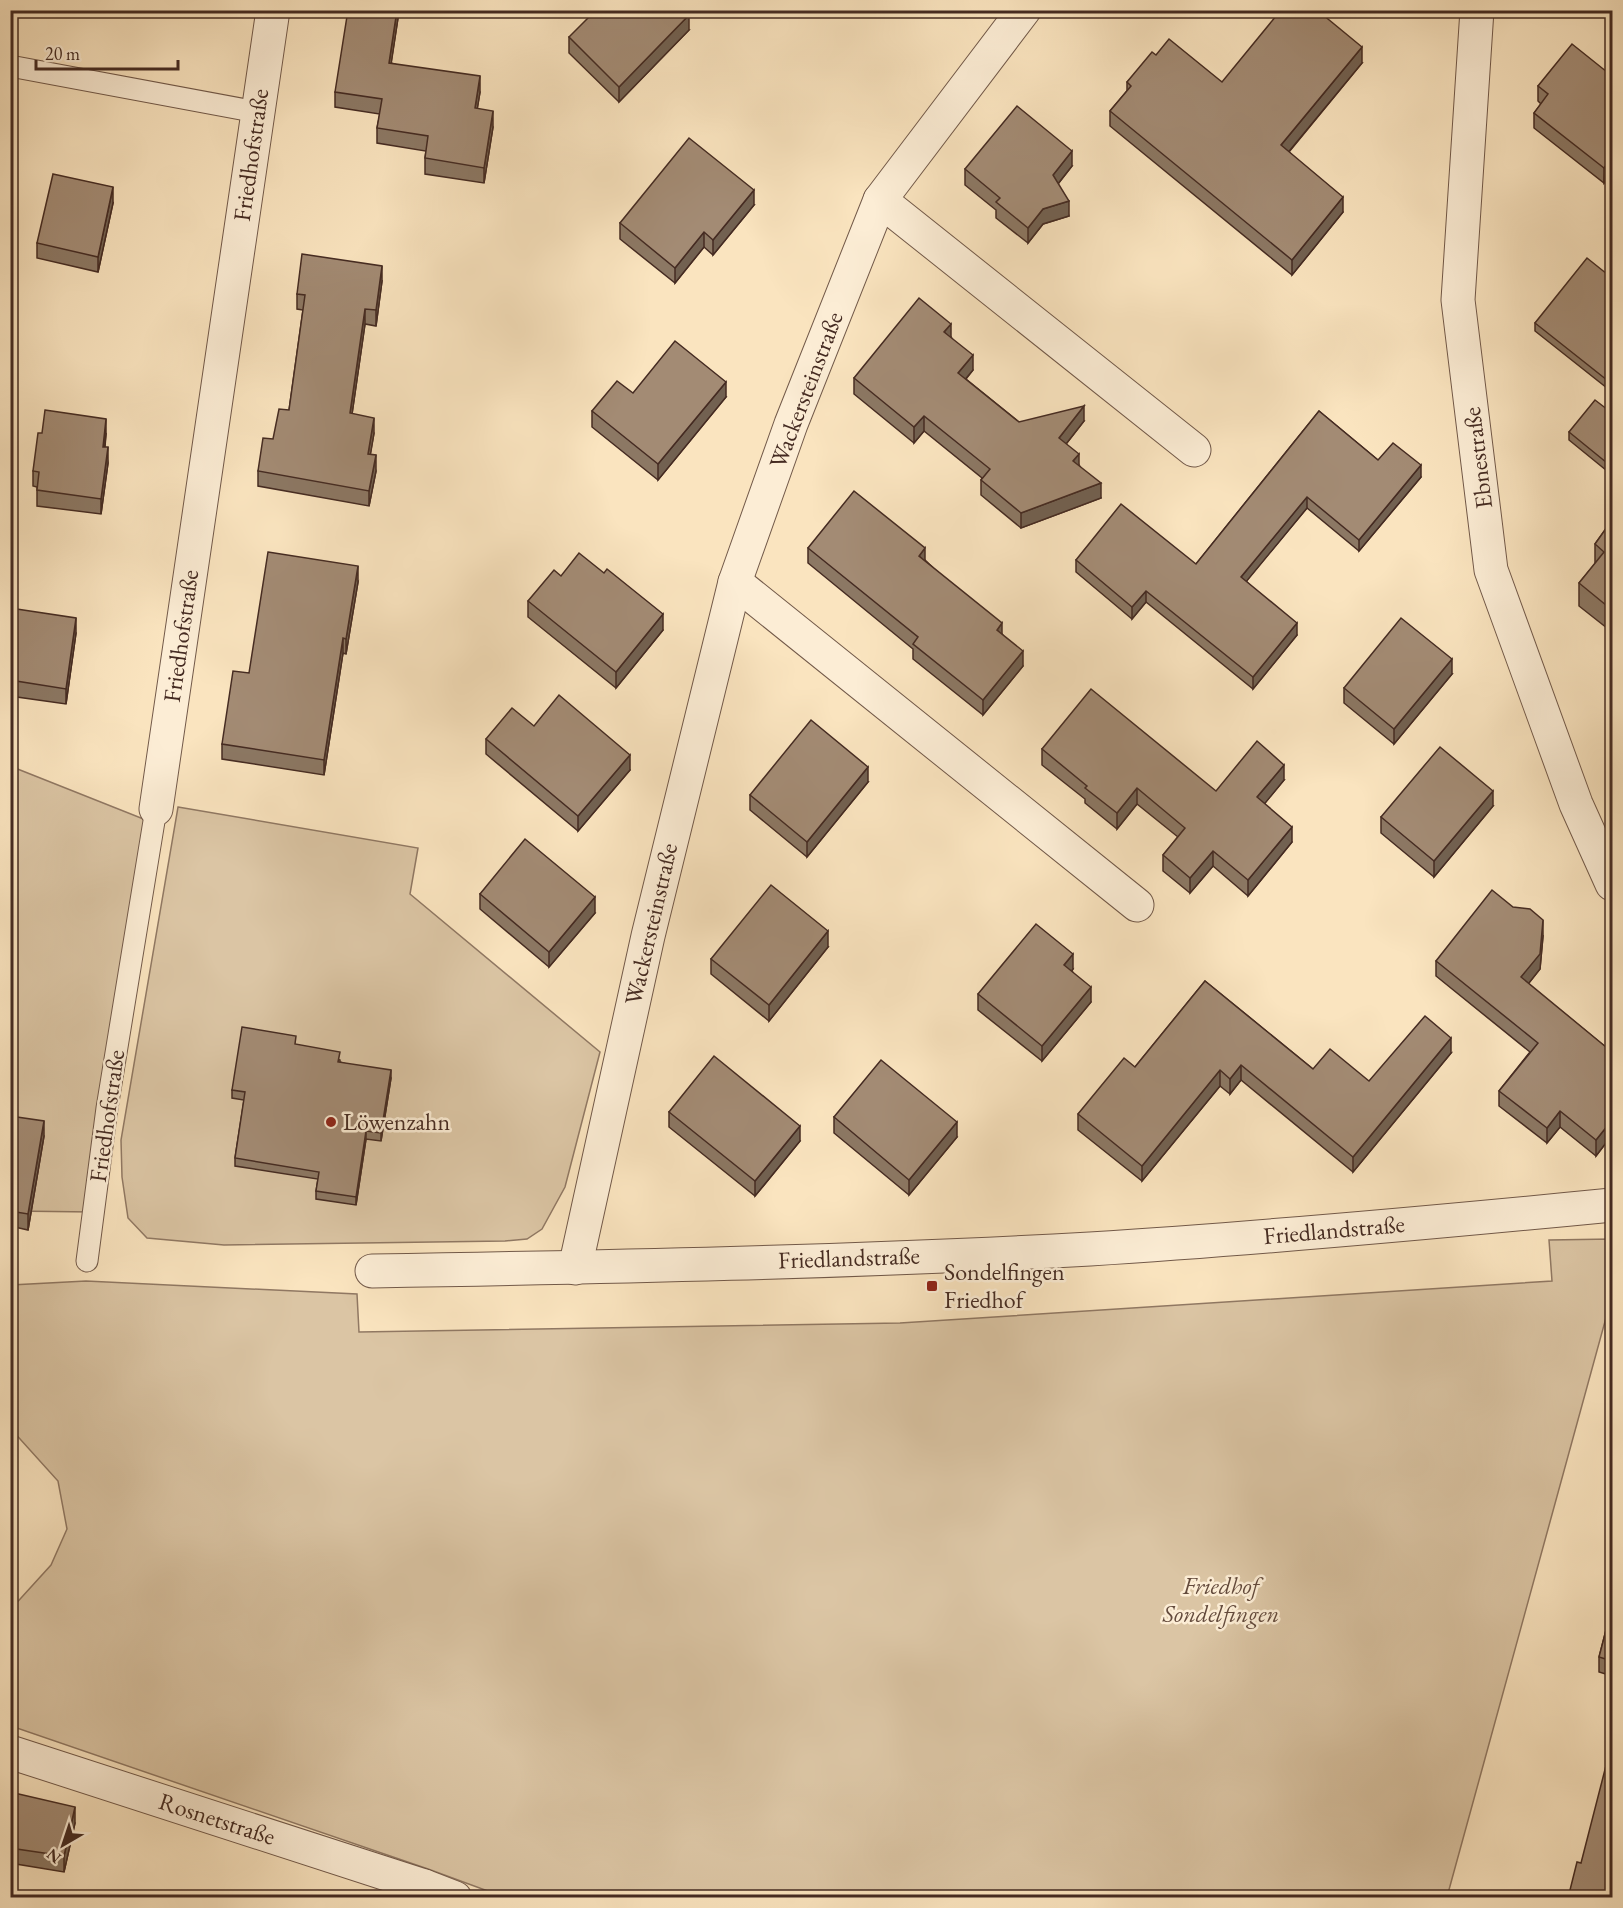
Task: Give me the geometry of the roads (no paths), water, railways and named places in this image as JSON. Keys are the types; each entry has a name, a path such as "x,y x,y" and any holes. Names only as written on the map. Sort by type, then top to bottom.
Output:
{"street":[{"name":"Friedhofstraße","path":"156,810 256,112 273,10"},
{"name":"Wackersteinstraße","path":"574,1268 648,936 735,582 792,424 880,200 1024,10"},
{"name":"Ebnestraße","path":"1477,10 1458,300 1491,570 1576,804 1612,884"},
{"path":"880,200 1194,450"},
{"path":"735,582 1137,904"},
{"name":"Friedlandstraße","path":"372,1271 574,1268 1089,1249 1369,1228 1612,1205"},
{"name":"Rosnetstraße","path":"10,1752 424,1892 454,1898"}],"lane":[{"path":"10,66 256,112"},
{"name":"Friedhofstraße","path":"87,1261 107,1108 156,810"}],"place":[{"name":"Löwenzahn","path":"331,1122"},
{"name":"Sondelfingen Friedhof","path":"932,1286"}],"park label":[{"name":"Friedhof Sondelfingen","path":"1221,1600"}]}
